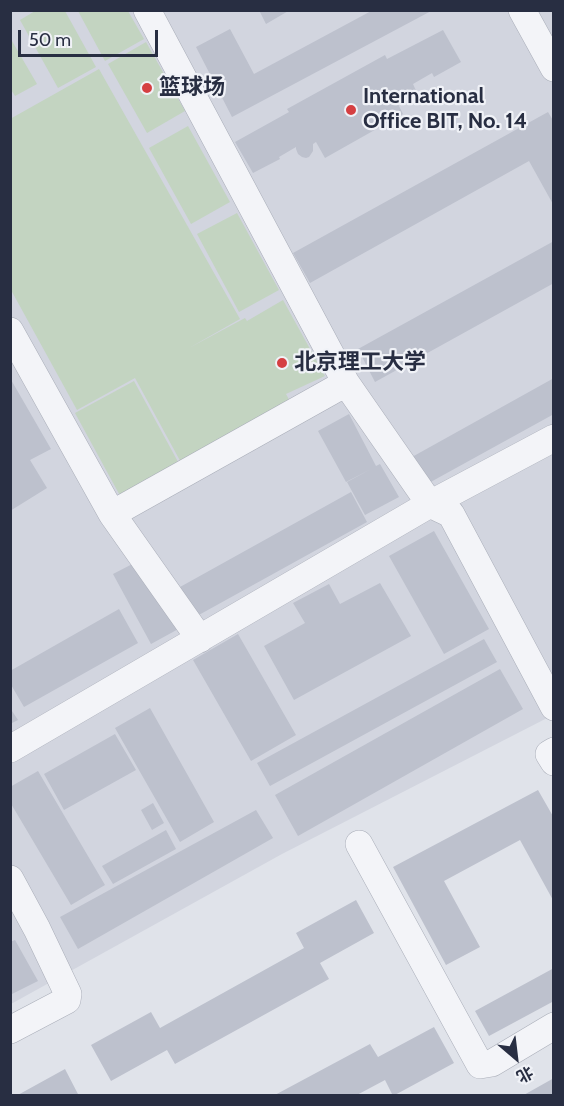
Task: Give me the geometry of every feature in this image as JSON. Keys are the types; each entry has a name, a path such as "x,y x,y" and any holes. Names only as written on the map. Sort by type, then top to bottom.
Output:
{"street":[{"path":"147,10 346,383 430,504 451,514 554,707"},
{"path":"522,10 554,68"},
{"path":"10,331 112,514 200,639"},
{"path":"112,514 346,383"},
{"path":"10,749 430,504 554,438"},
{"path":"554,751 549,754 554,762"},
{"path":"359,844 480,1065 492,1063 554,1026"},
{"path":"10,879 38,929 68,994 67,1000 10,1030"}],"shaded area":[{"name":"北京理工大学","path":"11,11 553,11 553,715 282,854 11,1004"}],"green space":[{"name":"篮球场","path":"35,11 65,11 96,67 58,88 20,20"},
{"name":"篮球场","path":"78,11 128,11 144,39 105,61"},
{"path":"12,41 37,84 15,96 10,88 10,42"},
{"name":"篮球场","path":"146,42 185,111 147,133 108,64"},
{"path":"99,69 240,319 189,348 245,318 247,321 283,300 325,376 286,394 300,420 190,479 135,378 77,410 11,290 10,119"},
{"path":"188,126 230,202 191,224 149,148"},
{"path":"237,213 279,290 239,312 197,234"},
{"path":"134,381 189,482 130,514 75,413"}],"building":[{"path":"259,10 290,10 266,24"},
{"path":"373,10 433,10 232,117 196,47 230,29 254,74"},
{"path":"443,30 461,62 434,77 432,73 413,84 417,93 415,98 406,102 401,99 397,102 403,114 325,158 316,142 313,144 313,151 309,157 302,157 298,154 296,147 279,157 280,159 253,173 235,142 289,112 287,109 385,55 387,59"},
{"path":"548,112 554,122 554,206 529,161 310,283 293,253"},
{"path":"554,241 554,283 375,382 358,349"},
{"path":"10,378 51,449 30,460 47,488 10,511"},
{"path":"554,378 554,414 427,484 412,457"},
{"path":"349,414 376,466 380,464 399,497 365,515 347,482 371,469 346,482 318,431"},
{"path":"351,492 367,522 197,616 180,587"},
{"path":"434,531 489,629 444,654 389,556"},
{"path":"144,558 182,627 151,644 113,574"},
{"path":"380,583 411,636 294,700 264,646 305,623 293,603 329,584 340,604"},
{"path":"119,609 138,643 24,707 10,683 10,671"},
{"path":"238,634 296,735 251,761 193,660"},
{"path":"484,639 497,662 270,786 257,763"},
{"path":"500,669 523,709 298,836 275,795"},
{"path":"10,708 18,720 10,724"},
{"path":"150,708 214,822 180,842 115,728"},
{"path":"115,734 136,770 64,810 44,774"},
{"path":"38,771 105,885 71,905 10,802 10,787"},
{"path":"538,790 554,818 554,902 520,840 444,881 480,947 446,965 393,867"},
{"path":"153,803 164,823 152,830 141,810"},
{"path":"256,810 273,838 78,949 60,917"},
{"path":"166,830 176,849 113,884 102,866"},
{"path":"356,900 374,933 320,963 329,979 175,1064 167,1050 111,1081 91,1045 151,1012 160,1028 304,948 296,933"},
{"path":"15,940 38,981 10,995 10,942"},
{"path":"554,968 554,1001 489,1036 475,1011"},
{"path":"434,1027 454,1063 393,1096 385,1080 355,1096 273,1096 370,1044 378,1057"},
{"path":"65,1069 79,1096 16,1096"},
{"path":"554,1078 554,1096 522,1096"}],"place":[{"name":"篮球场","path":"147,88"},
{"name":"International Office BIT, No. 14","path":"351,110"},
{"name":"北京理工大学","path":"282,363"}]}
